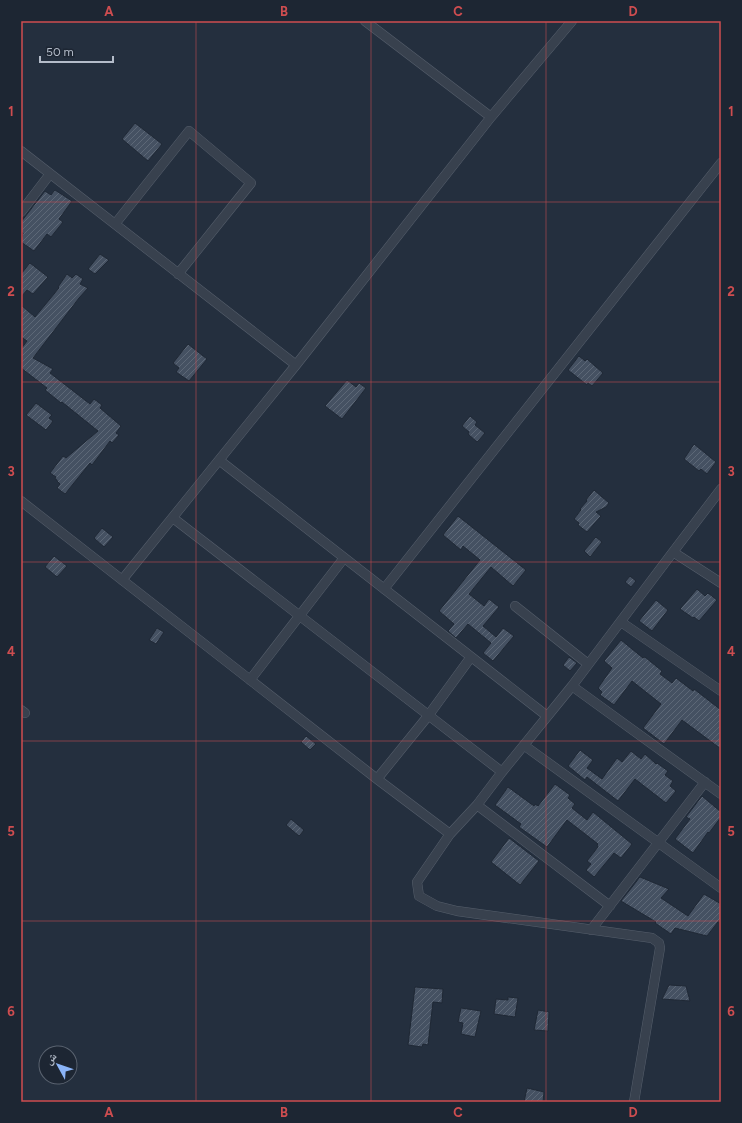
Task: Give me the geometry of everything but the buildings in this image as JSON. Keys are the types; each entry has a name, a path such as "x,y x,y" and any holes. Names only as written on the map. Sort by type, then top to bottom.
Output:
{"street":[{"path":"365,21 490,117"},
{"path":"122,580 296,365 490,117 572,21"},
{"path":"115,224 189,131 252,183 178,274"},
{"path":"21,151 296,365"},
{"path":"384,589 721,163"},
{"path":"21,212 50,174"},
{"path":"219,460 547,716"},
{"path":"634,1102 660,948 659,942 652,938 457,911 437,906 419,896 417,882 450,834 477,805 572,686 721,489"},
{"path":"21,501 377,779 450,834"},
{"path":"173,518 502,772"},
{"path":"673,552 721,583"},
{"path":"250,680 344,558"},
{"path":"515,606 588,664"},
{"path":"621,622 721,691"},
{"path":"377,779 428,716 471,657"},
{"path":"572,686 721,794"},
{"path":"524,746 721,888"},
{"path":"591,930 705,782"},
{"path":"477,805 610,906"}]}
